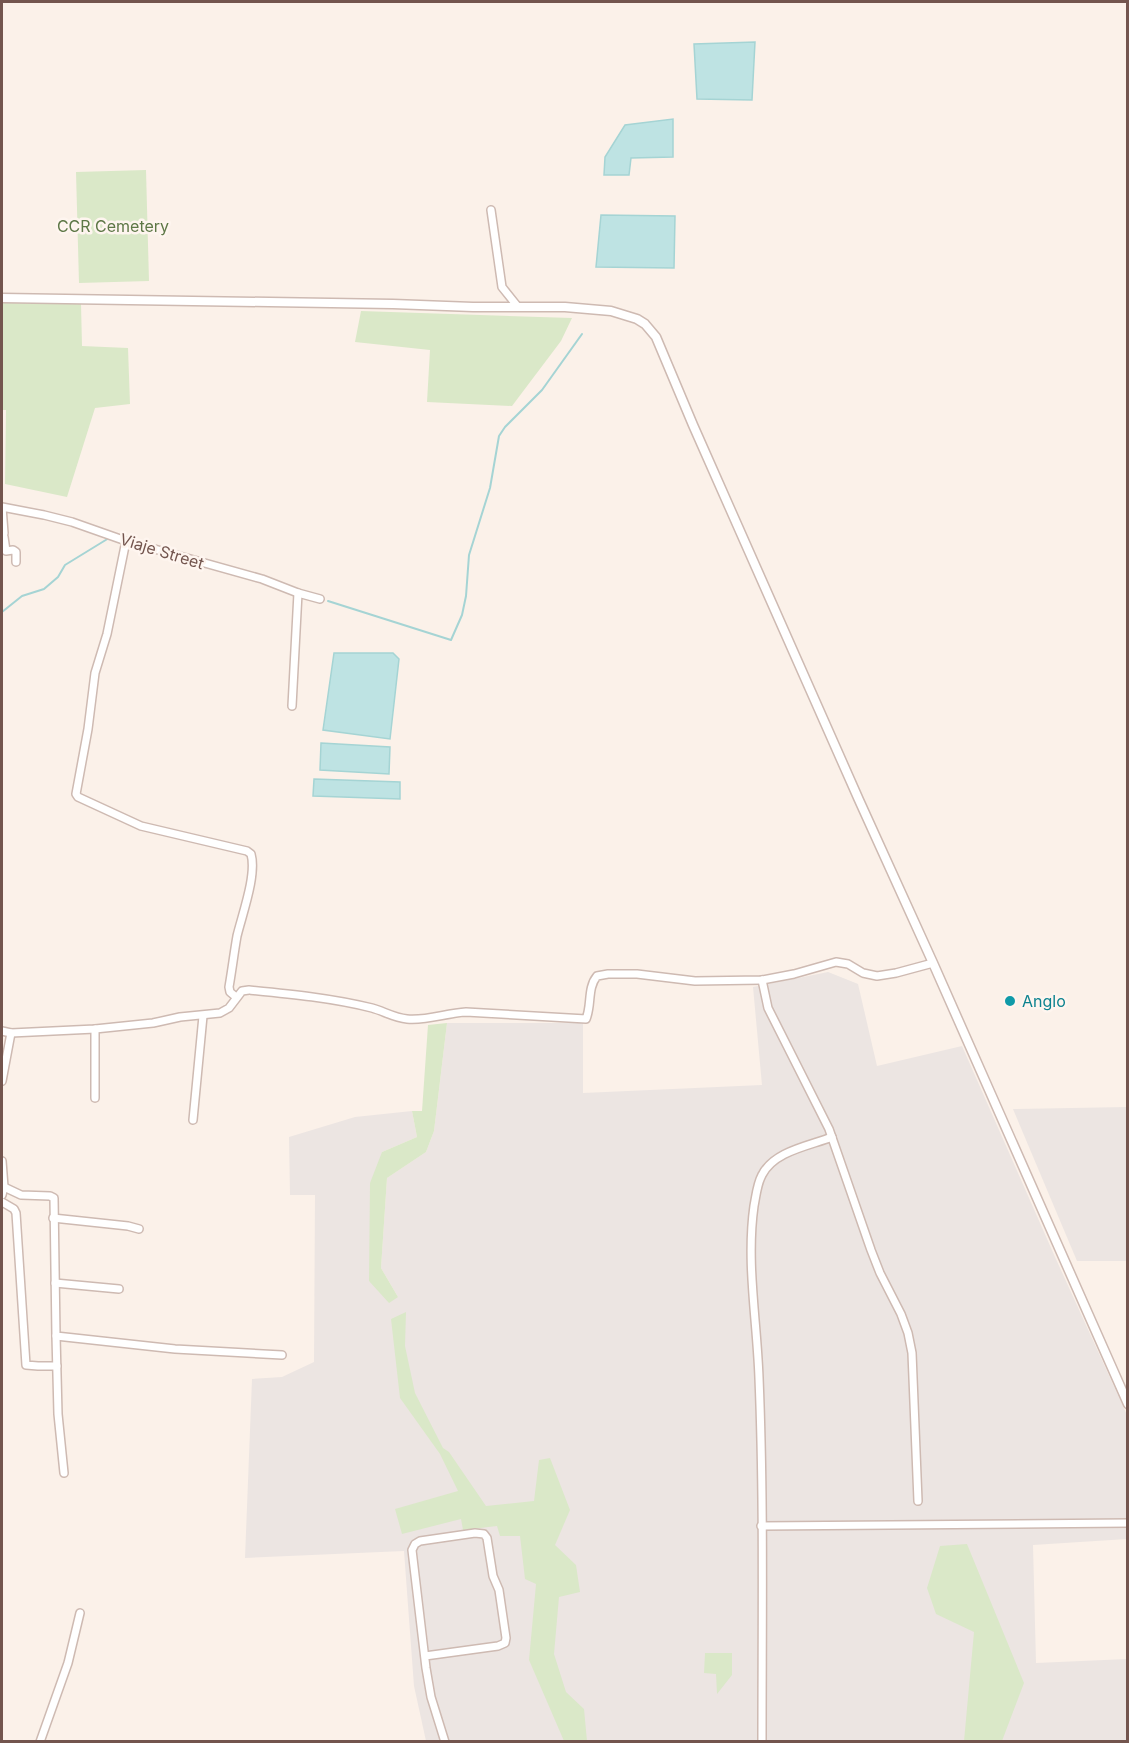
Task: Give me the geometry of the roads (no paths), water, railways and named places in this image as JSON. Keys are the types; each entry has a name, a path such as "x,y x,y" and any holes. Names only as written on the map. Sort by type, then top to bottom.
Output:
{"street":[{"path":"491,210 502,287 518,307"},
{"path":"2,298 565,307 612,311 645,324 656,337 1128,1404"},
{"path":"2,507 5,549 16,552 16,562"},
{"name":"Viaje Street","path":"2,507 53,517 320,598"},
{"path":"126,541 110,624 95,673 76,794 78,797 141,826 250,852 252,860 249,886 237,937 229,987 231,994 236,997"},
{"path":"292,706 298,593"},
{"path":"2,1031 11,1033 95,1029 203,1016 224,1011 229,1008 236,997 249,990 307,996 372,1008 406,1019 436,1018 466,1012 586,1019 589,1013 593,981 597,976 608,974 637,974 695,981 762,980 836,962 848,964 863,973 877,976 933,963"},
{"path":"762,980 768,1008 826,1121 871,1250 880,1273 902,1314 908,1333 912,1353 918,1501"},
{"path":"193,1120 203,1016"},
{"path":"95,1029 95,1098"},
{"path":"2,1082 11,1033"},
{"path":"762,1742 759,1377 750,1248 751,1226 761,1176 768,1166 780,1156 832,1137"},
{"path":"2,1161 4,1186 2,1195"},
{"path":"4,1186 21,1195 54,1198 58,1414 64,1473"},
{"path":"2,1202 14,1209 16,1213 26,1365 57,1366"},
{"path":"53,1218 139,1229"},
{"path":"55,1283 118,1289"},
{"path":"56,1336 175,1349 282,1355"},
{"path":"761,1526 1128,1523"},
{"path":"425,1656 498,1646 506,1642 499,1590 493,1576 487,1538 484,1534 475,1533 420,1541 412,1548 425,1656 431,1697 445,1742"},
{"path":"40,1742 68,1663 80,1613"}],"water":[{"path":"755,42 752,100 697,99 694,44"},
{"path":"673,119 673,157 631,158 629,175 604,175 605,157 625,125"},
{"path":"601,215 675,216 674,268 596,267"},
{"path":"334,653 393,653 399,659 390,739 323,730"},
{"path":"321,743 390,747 389,774 320,770"},
{"path":"314,779 400,782 400,799 313,796"}],"waterway":[{"path":"328,601 451,640 462,615 469,555 490,488 499,436 542,390 582,334"},
{"path":"2,612 22,596 44,589 58,577 65,565 109,538"}],"place":[{"name":"Anglo","path":"1010,1001"}],"park label":[{"name":"CCR Cemetery","path":"113,226"}]}
